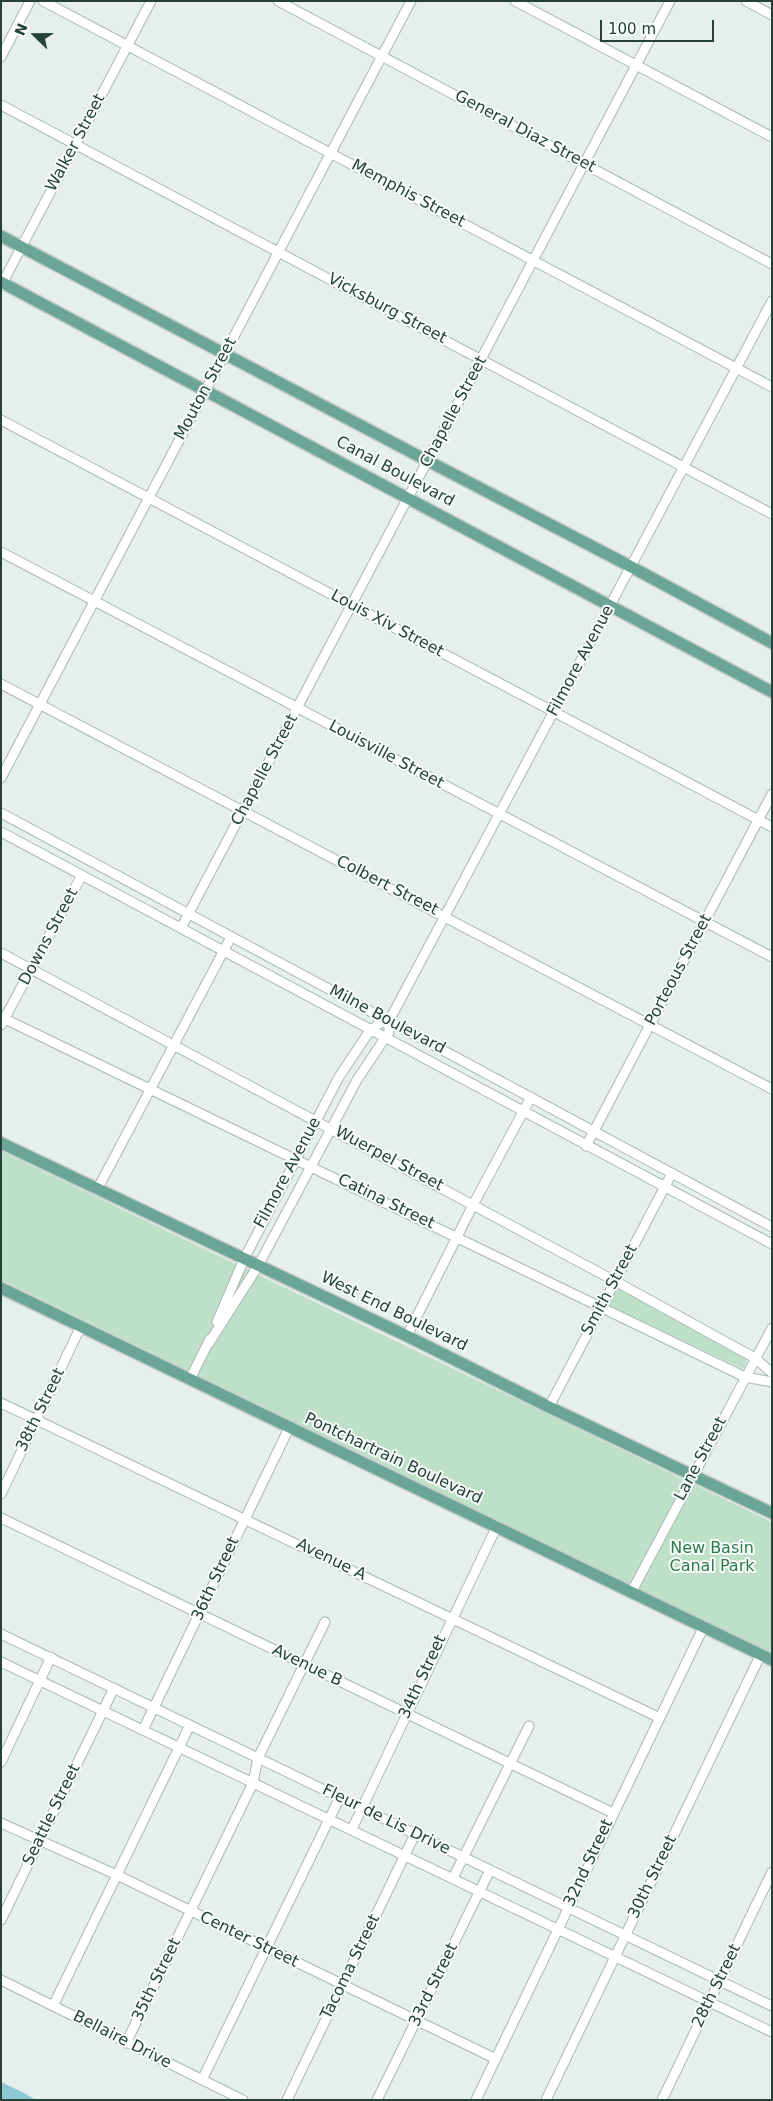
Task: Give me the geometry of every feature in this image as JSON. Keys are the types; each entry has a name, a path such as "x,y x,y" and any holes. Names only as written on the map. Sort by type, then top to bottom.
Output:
{"main road":[{"name":"Canal Boulevard","path":"1,236 631,566 772,642"},
{"name":"Canal Boulevard","path":"2,283 409,497 772,692"},
{"name":"West End Boulevard","path":"1,1143 407,1336 549,1407 772,1513"},
{"name":"Pontchartrain Boulevard","path":"1,1288 772,1660"}],"street":[{"path":"1,57 30,1"},
{"name":"Memphis Street","path":"43,1 772,387"},
{"name":"Walker Street","path":"2,283 151,1"},
{"name":"General Diaz Street","path":"278,1 772,264"},
{"name":"Mouton Street","path":"1,778 411,1"},
{"path":"515,1 772,137"},
{"name":"Chapelle Street","path":"181,928 670,1"},
{"path":"746,1 772,15"},
{"name":"Vicksburg Street","path":"1,105 772,514"},
{"name":"Filmore Avenue","path":"208,1343 258,1266 330,1128 357,1080 389,1032 390,1021 447,917 772,301"},
{"name":"Louis Xiv Street","path":"1,420 772,827"},
{"name":"Louisville Street","path":"1,552 772,957"},
{"name":"Colbert Street","path":"1,684 650,1023 772,1089"},
{"name":"Porteous Street","path":"586,1146 772,794"},
{"name":"Milne Boulevard","path":"1,814 772,1226"},
{"name":"Milne Boulevard","path":"1,832 664,1188 772,1244"},
{"name":"Downs Street","path":"2,1020 32,970 82,875"},
{"path":"97,1190 231,937"},
{"name":"Wuerpel Street","path":"1,953 615,1280 755,1358 772,1373"},
{"name":"Catina Street","path":"2,1020 150,1088 745,1377 772,1382"},
{"name":"Filmore Avenue","path":"190,1379 208,1343 244,1259 295,1158 342,1072 372,1030 378,1024 390,1021"},
{"path":"407,1336 531,1097"},
{"name":"Smith Street","path":"549,1407 672,1173"},
{"name":"38th Street","path":"1,1494 81,1326"},
{"name":"Lane Street","path":"632,1591 772,1328"},
{"name":"Avenue A","path":"1,1403 660,1718"},
{"name":"36th Street","path":"143,1730 289,1428"},
{"name":"Avenue B","path":"1,1518 613,1814"},
{"name":"34th Street","path":"352,1829 497,1526"},
{"name":"35th Street","path":"126,2043 253,1783 258,1758 325,1622"},
{"name":"32nd Street","path":"476,2100 704,1626"},
{"name":"Fleur de Lis Drive","path":"1,1634 772,2006"},
{"name":"30th Street","path":"546,2100 760,1654"},
{"path":"1,1762 51,1658"},
{"name":"Fleur de Lis Drive","path":"1,1662 772,2032"},
{"name":"Seattle Street","path":"1,1920 114,1688"},
{"path":"53,2006 190,1725"},
{"path":"453,1878 529,1726"},
{"path":"202,2080 340,1797"},
{"name":"Center Street","path":"1,1823 117,1875 342,1986 496,2059"},
{"name":"Tacoma Street","path":"287,2100 415,1834"},
{"name":"33rd Street","path":"377,2100 490,1870"},
{"name":"28th Street","path":"662,2100 772,1872"},
{"name":"Bellaire Drive","path":"1,1980 243,2100"}],"green space":[{"name":"New Basin Canal Park","path":"1,1151 772,1522 772,1653 1,1280"},
{"path":"617,1288 748,1358 743,1369 608,1305"}],"water":[{"path":"1,2082 22,2092 36,2100 1,2100"}]}
